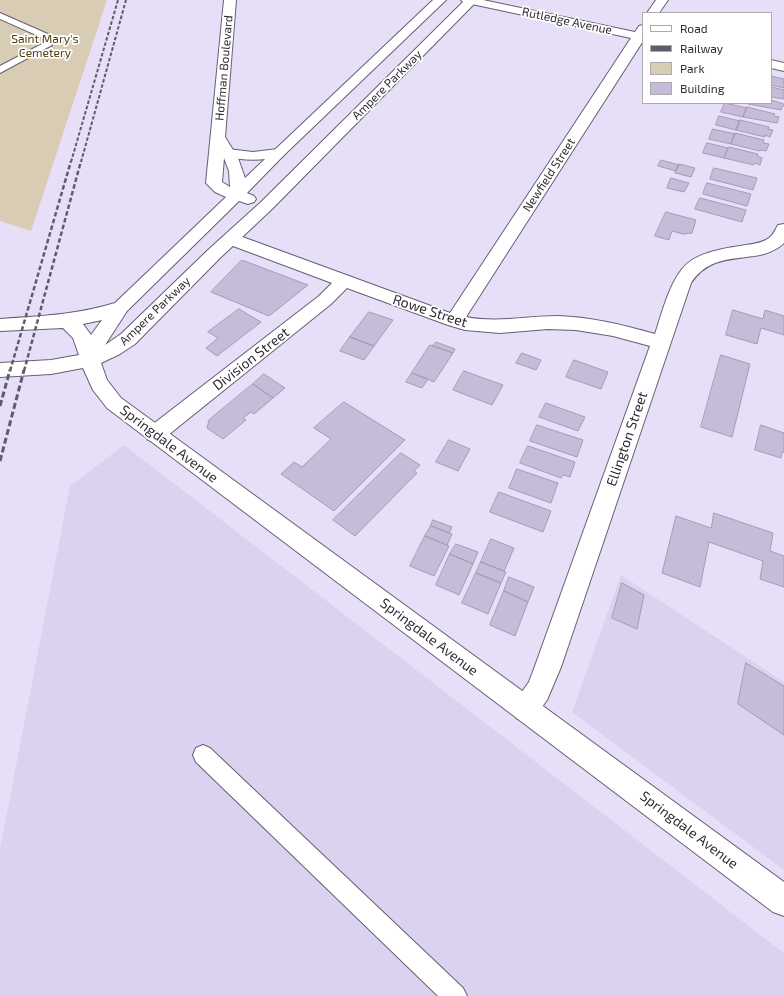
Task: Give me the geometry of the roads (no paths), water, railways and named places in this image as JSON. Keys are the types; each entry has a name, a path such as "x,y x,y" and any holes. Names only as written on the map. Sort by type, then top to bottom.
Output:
{"street":[{"name":"Hoffman Boulevard","path":"230,0 214,183 220,189 267,205"},
{"name":"Ampere Parkway","path":"90,360 97,340 121,307 278,154 440,0"},
{"name":"Ampere Parkway","path":"90,360 112,350 128,339 230,239 267,205 470,0"},
{"name":"Rutledge Avenue","path":"470,0 641,34"},
{"path":"654,12 662,0"},
{"name":"Newfield Street","path":"454,321 641,34"},
{"path":"772,64 784,67"},
{"name":"Hoffman Boulevard","path":"218,137 228,152 238,174 237,195"},
{"path":"228,152 253,156 278,154"},
{"name":"Ellington Street","path":"525,709 538,691 548,668 682,282 693,268 709,257 763,248 778,240 784,229"},
{"name":"Rowe Street","path":"230,239 454,321 482,327 548,323 580,324 618,331 661,343"},
{"name":"Division Street","path":"155,434 325,300 344,281"},
{"path":"0,324 65,321 96,315 121,307"},
{"name":"Springdale Avenue","path":"65,321 70,322 79,332 96,377 106,395 155,434 784,901"},
{"path":"0,370 60,366 90,360"}],"lane":[{"path":"0,16 47,38 47,45 0,70"},
{"path":"203,755 456,996"}],"railway":[{"path":"71,162 118,0"},
{"path":"81,162 126,0"},
{"path":"10,371 71,161"},
{"path":"24,371 81,161"},
{"path":"0,406 10,370"},
{"path":"0,461 24,370"}],"park label":[{"name":"Saint Mary's Cemetery","path":"45,46"}]}
